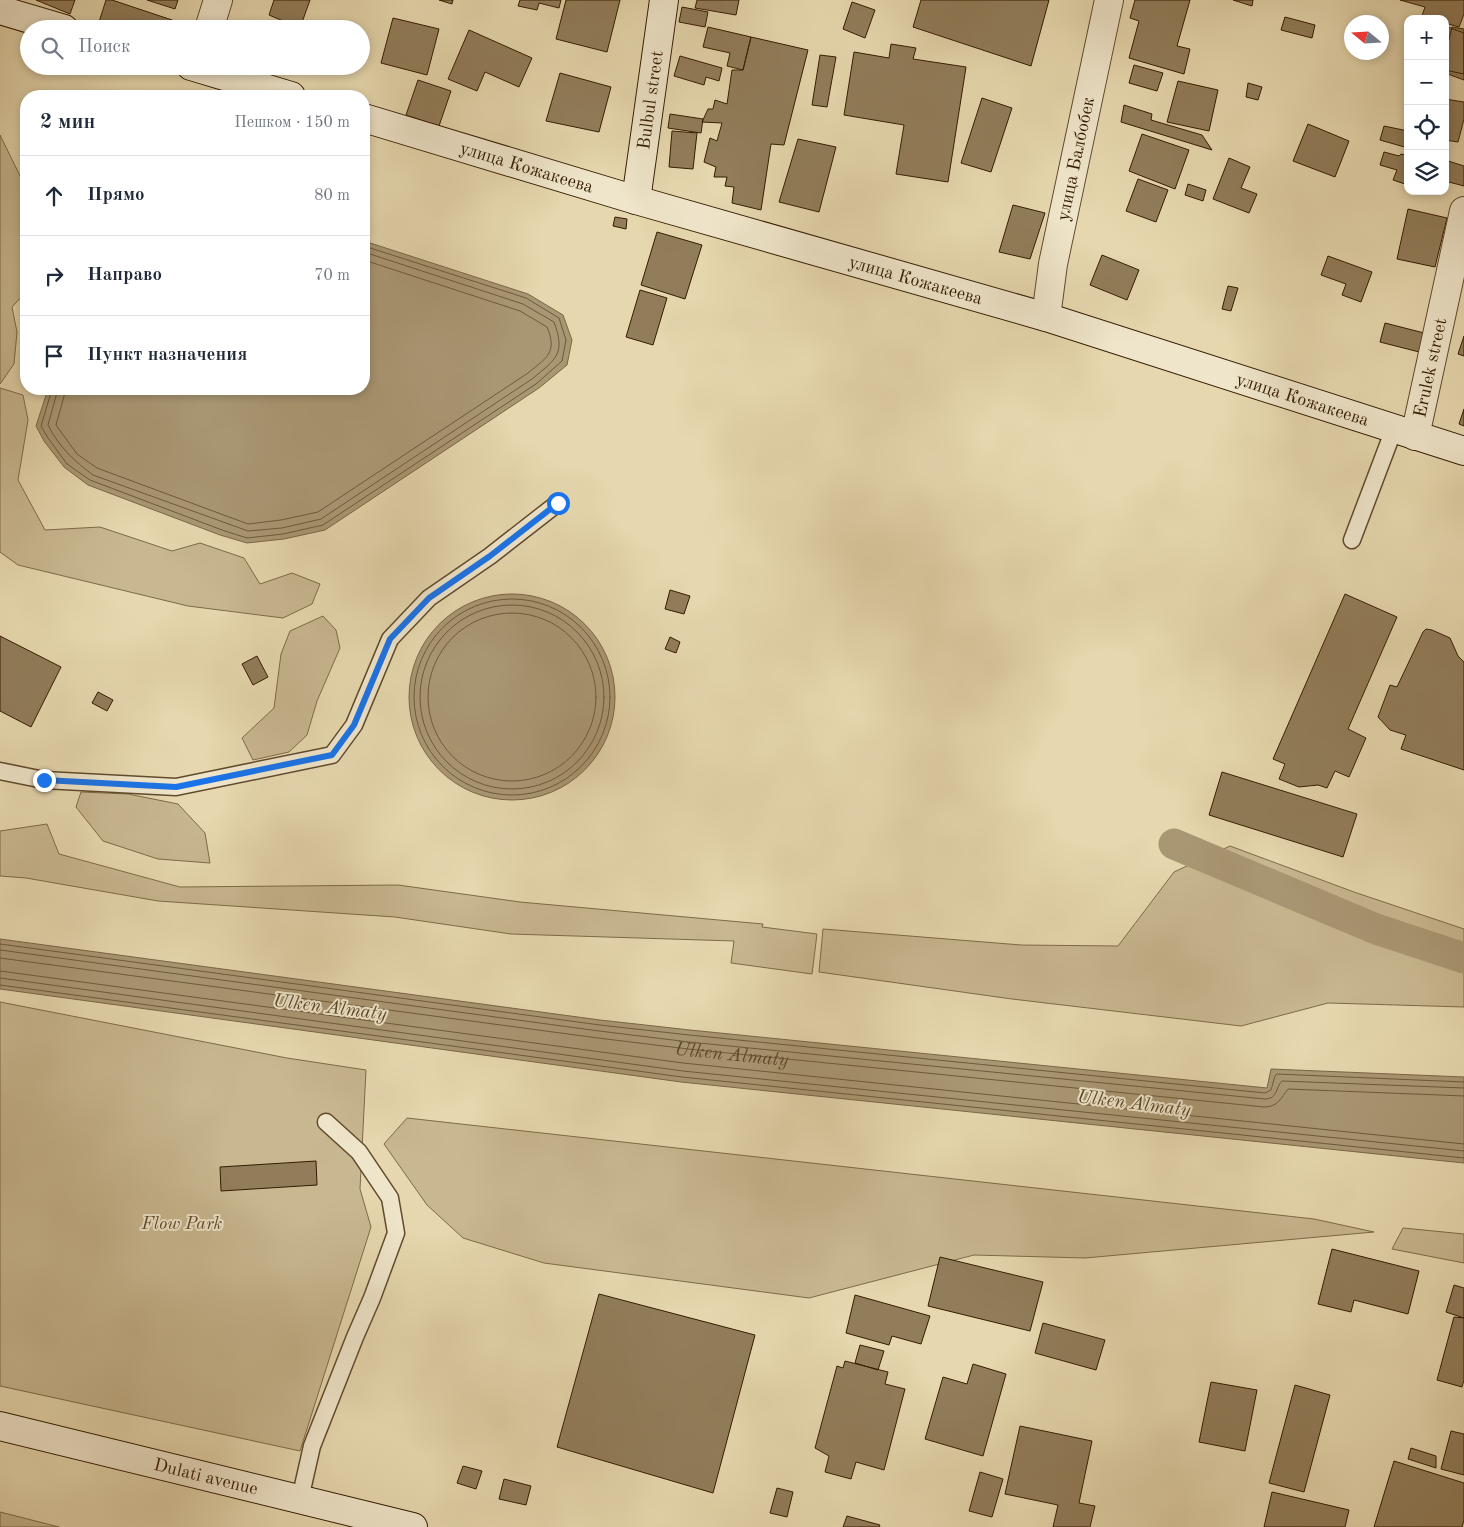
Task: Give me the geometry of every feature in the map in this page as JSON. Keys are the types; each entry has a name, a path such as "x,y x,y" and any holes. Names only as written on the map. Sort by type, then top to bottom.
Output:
{"street":[{"path":"212,20 218,0"},
{"name":"Bulbul street","path":"636,200 664,0"},
{"name":"улица Балбобек","path":"1046,317 1053,264 1108,0"},
{"path":"0,10 34,20"},
{"path":"221,75 271,90"},
{"name":"улица Кожакеева","path":"370,120 636,200 1046,317 1464,451"},
{"name":"Erulek street","path":"1404,432 1464,211"},
{"name":"Dulati avenue","path":"0,1426 413,1527"}],"lane":[{"path":"1352,540 1404,432"},
{"path":"0,771 44,780 176,787 332,755 354,725 390,639 429,598 490,556 558,503"},
{"path":"300,1499 312,1446 372,1298 396,1233 390,1198 358,1152 326,1122"}],"green space":[{"path":"0,135 20,176 20,298 12,307 17,332 14,364 0,384"},
{"path":"0,388 23,395 28,420 18,480 45,530 100,527 172,551 200,543 244,558 260,584 292,573 320,584 312,604 283,618 188,606 18,565 0,552"},
{"path":"323,616 336,630 340,648 317,701 307,735 289,752 253,760 242,738 274,708 281,654 290,631"},
{"path":"81,792 128,794 178,804 205,833 210,863 158,859 103,841 76,807"},
{"path":"47,824 59,854 180,887 398,885 520,902 763,924 762,927 817,934 812,974 731,963 734,941 511,934 395,917 158,901 26,878 0,876 0,831"},
{"path":"1230,846 1354,892 1464,929 1464,1007 1328,1003 1241,1026 1012,999 819,972 823,929 1021,945 1118,946 1174,872"},
{"name":"Flow Park","path":"0,1002 287,1058 366,1070 360,1189 371,1227 300,1451 0,1386"},
{"path":"407,1118 1314,1219 1374,1232 1085,1258 974,1255 809,1298 544,1263 463,1238 427,1205 384,1144"},
{"path":"1403,1228 1464,1234 1464,1263 1392,1249"},
{"path":"0,1512 59,1527 0,1527"}],"water":[{"path":"370,243 528,294 563,315 572,340 567,365 539,388 325,530 284,539 247,543 220,535 88,485 64,467 44,441 36,426 46,395 370,395"},
{"path":"502,594 522,594 542,598 561,606 585,624 603,648 611,667 615,697 611,727 603,746 585,770 561,788 542,796 522,800 502,800 482,796 463,788 447,777 432,762 421,746 413,727 409,707 409,687 413,667 421,648 432,632 447,617 463,606 482,598"},
{"name":"Ulken Almaty","path":"0,939 600,1020 1267,1088 1271,1069 1464,1077 1464,1163 681,1082 0,989"}],"building":[{"path":"36,0 75,0 70,14"},
{"path":"106,0 112,0 172,20 100,20"},
{"path":"147,0 178,0 175,9"},
{"path":"274,0 310,0 303,20 281,20 269,15"},
{"path":"439,0 453,0 452,4"},
{"path":"520,0 561,0 559,8 539,3 537,10 518,6"},
{"path":"566,0 620,0 607,52 556,39"},
{"path":"697,0 739,0 736,15 695,8"},
{"path":"921,0 1049,0 1031,66 913,27"},
{"path":"1135,0 1190,0 1177,46 1190,49 1184,74 1129,58 1139,21 1130,18"},
{"path":"1233,0 1253,0 1252,6"},
{"path":"1400,0 1464,0 1464,14 1459,27 1449,24 1449,15 1422,15 1425,7"},
{"path":"852,2 875,10 865,38 843,29"},
{"path":"682,7 708,12 705,27 679,22"},
{"path":"1285,17 1315,25 1312,38 1281,30"},
{"path":"393,18 439,29 427,75 381,63"},
{"path":"708,27 751,37 743,70 727,66 730,53 703,47"},
{"path":"1449,27 1464,33 1464,80 1449,74"},
{"path":"1452,27 1464,29 1464,74 1449,71 1449,39"},
{"path":"469,30 532,58 519,87 485,72 477,91 448,79"},
{"path":"751,37 808,50 784,145 771,144 761,210 732,203 734,187 725,186 727,177 714,177 716,167 704,162 710,138 717,141 722,123 702,122 708,109 713,109 715,100 727,104 732,70 743,70"},
{"path":"891,44 916,48 913,59 966,67 948,182 896,174 904,125 844,115 854,52 889,58"},
{"path":"820,55 836,57 827,107 812,105"},
{"path":"680,56 722,68 719,81 706,77 704,85 674,76"},
{"path":"1134,65 1163,73 1157,91 1129,83"},
{"path":"560,73 611,87 599,132 546,121"},
{"path":"418,80 451,91 439,126 406,115"},
{"path":"1178,81 1218,90 1209,131 1167,122"},
{"path":"1248,83 1262,87 1258,100 1246,97"},
{"path":"982,98 1012,108 991,172 961,163"},
{"path":"1449,100 1464,102 1464,119 1458,142 1449,141"},
{"path":"1124,105 1152,114 1151,120 1202,135 1212,150 1121,122"},
{"path":"670,114 703,119 701,133 668,128"},
{"path":"1308,124 1349,141 1335,177 1293,161"},
{"path":"1384,126 1404,130 1404,147 1380,140"},
{"path":"672,131 697,133 693,169 669,167"},
{"path":"1142,134 1189,150 1175,189 1129,171"},
{"path":"798,139 836,147 819,212 779,202"},
{"path":"1384,152 1399,156 1401,154 1404,155 1404,184 1393,180 1397,170 1380,165"},
{"path":"1229,158 1250,167 1241,188 1257,194 1249,213 1213,199"},
{"path":"1449,161 1464,166 1464,186 1449,182"},
{"path":"1138,179 1168,190 1156,222 1126,211"},
{"path":"1188,184 1206,190 1203,201 1185,195"},
{"path":"1013,205 1045,213 1030,259 999,252"},
{"path":"1408,209 1447,218 1435,267 1397,259"},
{"path":"615,217 627,219 626,229 613,226"},
{"path":"657,232 702,245 685,299 641,285"},
{"path":"1102,255 1139,270 1127,300 1090,285"},
{"path":"1328,256 1372,272 1361,302 1342,295 1346,284 1321,275"},
{"path":"1228,286 1238,288 1231,311 1222,309"},
{"path":"640,290 667,298 653,345 626,337"},
{"path":"1385,323 1432,335 1427,354 1380,342"},
{"path":"1464,336 1464,356 1458,354"},
{"path":"1464,409 1464,426 1459,424"},
{"path":"670,590 690,596 684,614 665,609"},
{"path":"1345,594 1397,617 1348,729 1366,738 1349,777 1335,771 1327,788 1318,785 1299,787 1279,779 1285,764 1273,759"},
{"path":"1426,629 1450,638 1458,656 1464,662 1464,770 1401,749 1406,735 1390,730 1378,717 1390,685 1397,687"},
{"path":"0,636 61,667 31,727 0,711"},
{"path":"670,637 680,642 676,653 665,649"},
{"path":"257,656 268,677 253,685 242,664"},
{"path":"98,692 113,700 107,711 92,703"},
{"path":"1222,772 1357,814 1343,857 1209,815"},
{"path":"316,1161 317,1185 221,1191 220,1167"},
{"path":"1332,1249 1419,1271 1408,1314 1354,1300 1351,1312 1318,1304"},
{"path":"940,1257 1043,1282 1030,1331 928,1306"},
{"path":"1454,1285 1464,1288 1464,1318 1446,1312"},
{"path":"599,1294 755,1335 713,1493 557,1447"},
{"path":"855,1295 930,1316 921,1344 892,1336 889,1345 846,1333"},
{"path":"1454,1317 1464,1318 1464,1380 1462,1387 1437,1380"},
{"path":"1043,1323 1105,1340 1096,1370 1035,1353"},
{"path":"860,1345 884,1351 878,1370 855,1363"},
{"path":"845,1361 888,1372 885,1384 905,1389 884,1470 856,1462 851,1479 825,1472 829,1456 815,1448 837,1366 843,1368"},
{"path":"973,1364 1006,1374 983,1456 925,1439 943,1377 967,1384"},
{"path":"1211,1382 1257,1390 1245,1451 1199,1442"},
{"path":"1295,1385 1330,1395 1304,1492 1269,1483"},
{"path":"1020,1426 1092,1441 1079,1503 1095,1506 1090,1527 1053,1527 1058,1505 1005,1494"},
{"path":"1451,1431 1464,1434 1464,1475 1441,1469"},
{"path":"1411,1448 1436,1456 1436,1468 1408,1459"},
{"path":"1394,1461 1464,1483 1464,1520 1462,1527 1374,1527"},
{"path":"463,1466 482,1471 476,1489 457,1483"},
{"path":"980,1472 1003,1479 992,1517 969,1511"},
{"path":"504,1479 531,1486 526,1505 499,1499"},
{"path":"777,1488 793,1492 787,1517 770,1513"},
{"path":"1272,1492 1349,1510 1345,1527 1264,1527"},
{"path":"847,1516 880,1525 879,1527 843,1527"}],"waterway":[{"path":"1174,844 1376,929 1464,958"}],"route":[{"path":"44,780 176,787 332,755 354,725 390,639 429,598 490,556 558,503"}]}
